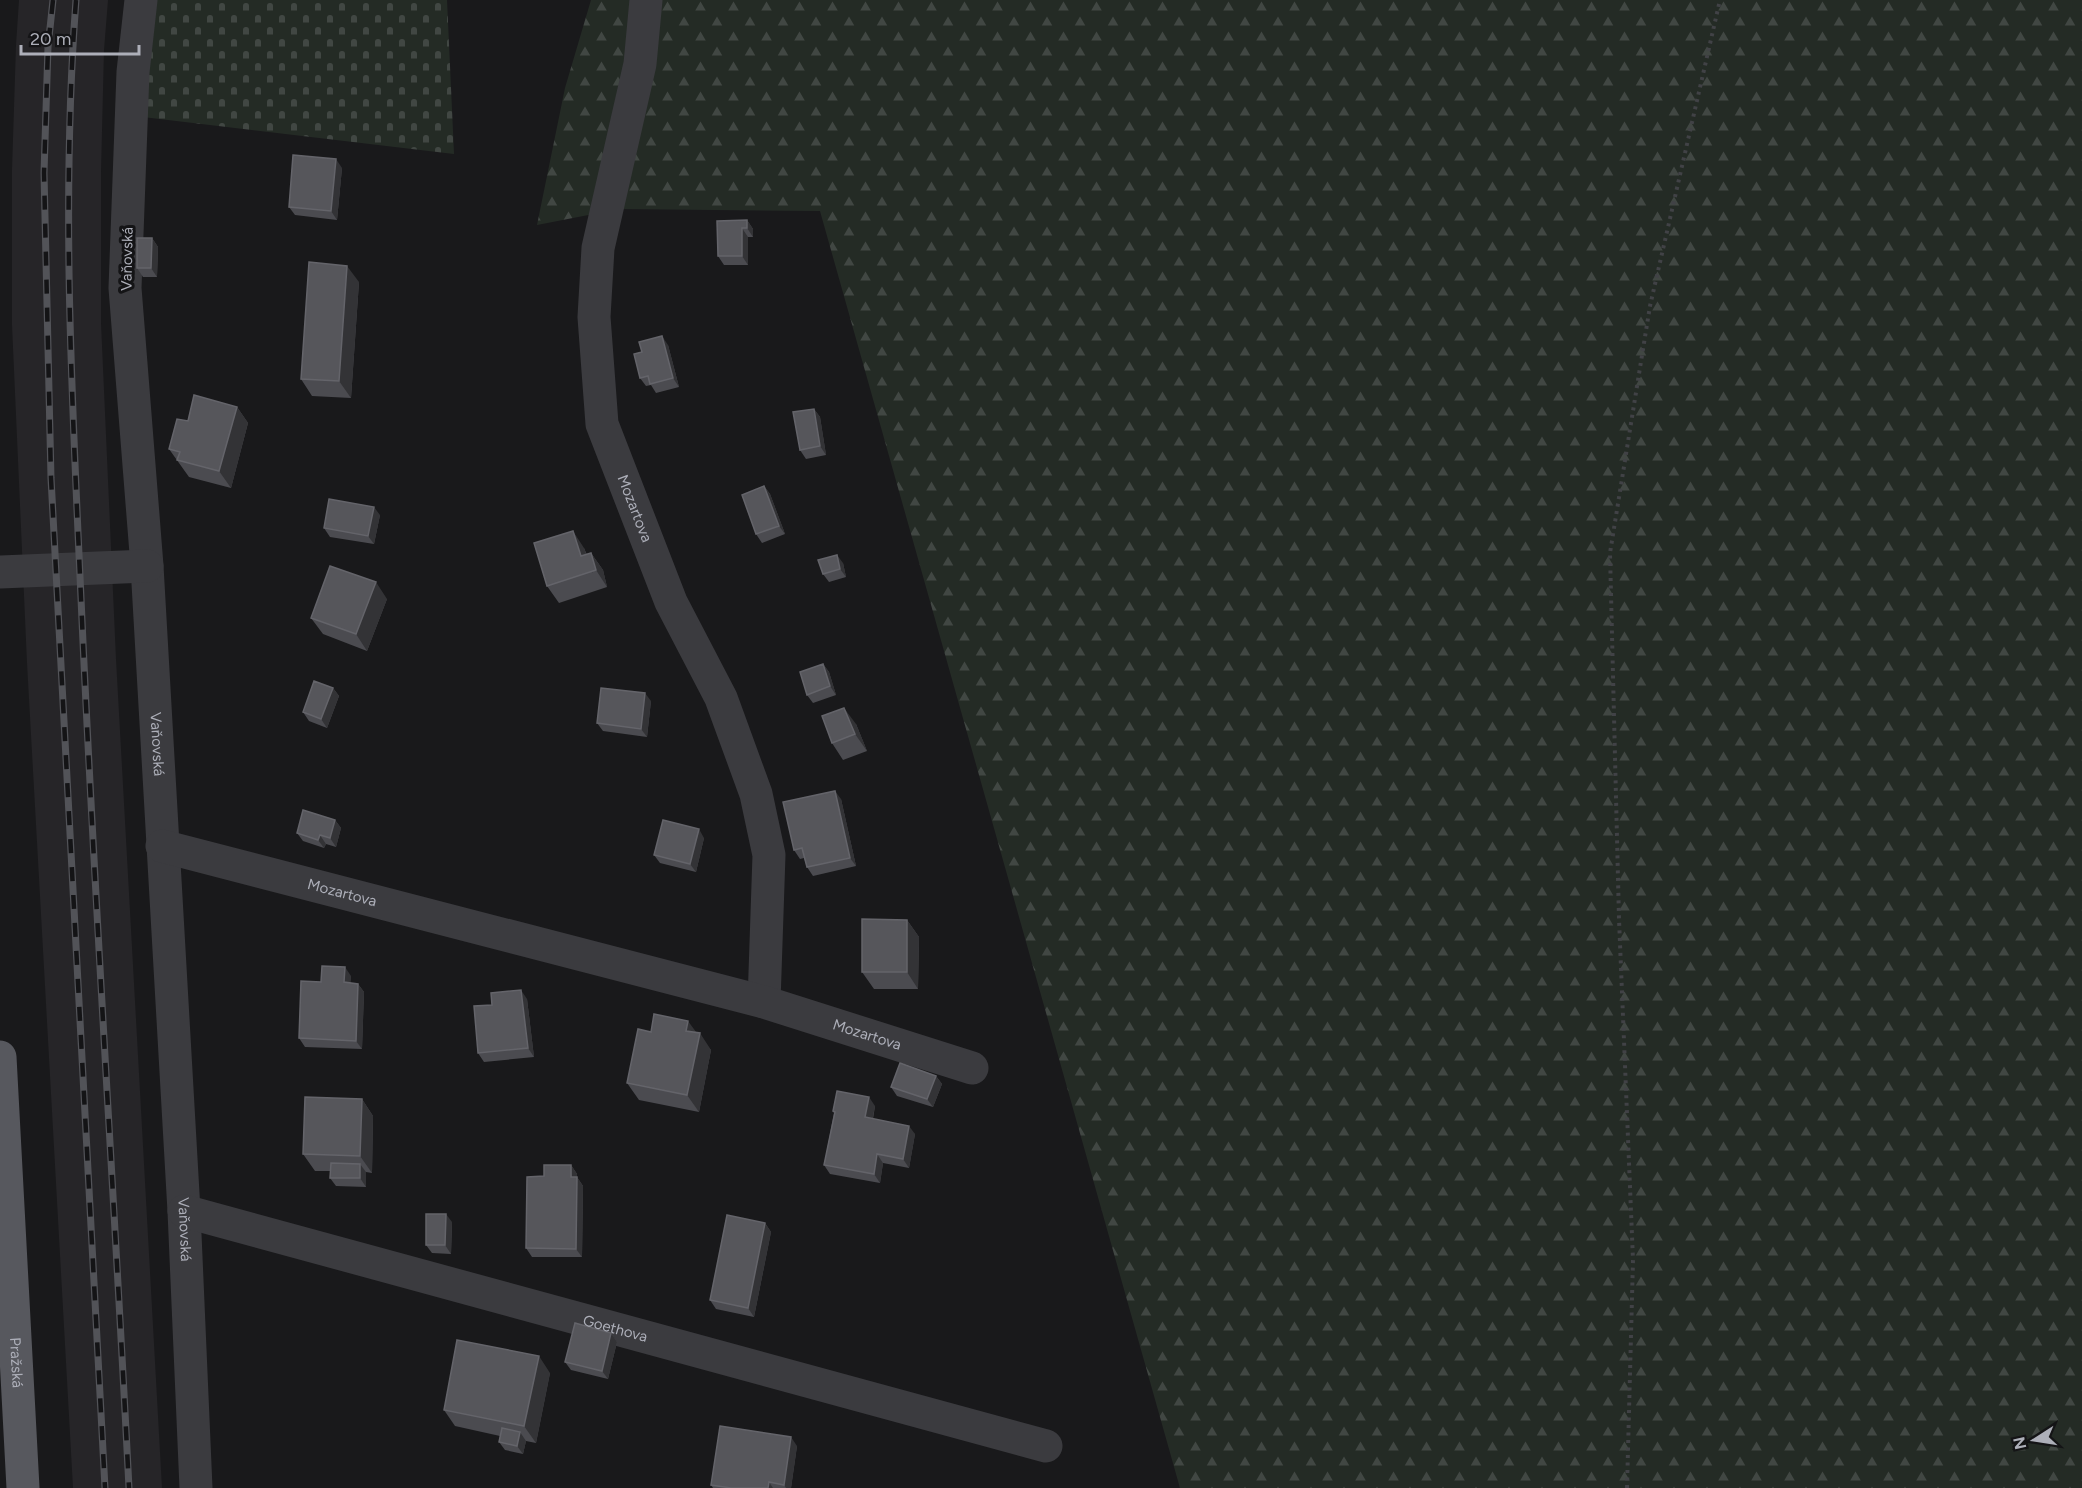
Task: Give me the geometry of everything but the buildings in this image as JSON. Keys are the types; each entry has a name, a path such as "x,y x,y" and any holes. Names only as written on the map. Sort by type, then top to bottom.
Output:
{"main road":[{"name":"Pražská","path":"0,1057 23,1488"}],"street":[{"name":"Vaňovská","path":"141,0 133,72 125,288 147,566 184,1211 196,1488"},
{"name":"Mozartova","path":"646,0 640,64 598,248 594,317 602,423 671,602 721,698 756,794 769,855 764,1002"},
{"path":"0,572 147,566"},
{"name":"Mozartova","path":"162,846 764,1002 972,1068"},
{"name":"Goethova","path":"184,1211 1046,1446"}],"path":[{"path":"1627,1488 1633,1260 1619,919 1610,553 1650,306 1720,0"}],"shaded area":[{"path":"19,0 108,0 104,50 101,172 101,323 116,659 162,1488 73,1488 27,663 12,325 12,170"}],"green space":[{"path":"154,0 447,0 454,154 143,117"},
{"path":"591,0 2082,0 2082,1488 1180,1488 820,211 619,209 537,225 565,88"}],"railway":[{"path":"53,0 48,47 44,173 51,478 105,1488"},
{"path":"76,0 69,150 72,374 92,821 129,1488"}]}
